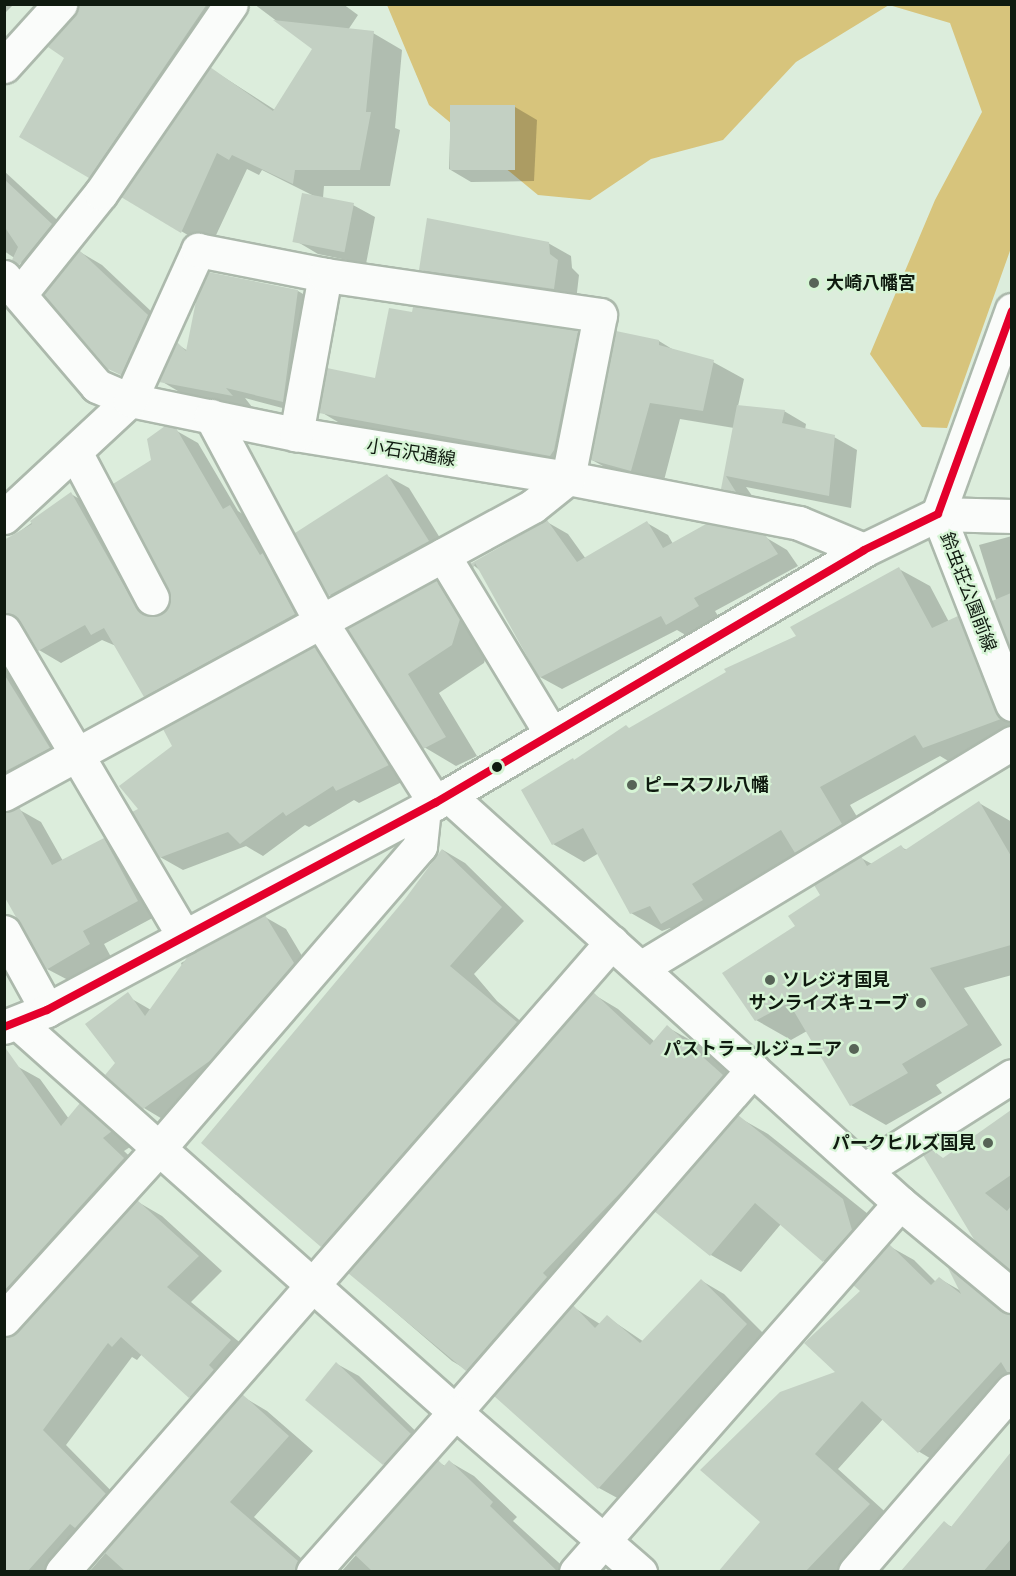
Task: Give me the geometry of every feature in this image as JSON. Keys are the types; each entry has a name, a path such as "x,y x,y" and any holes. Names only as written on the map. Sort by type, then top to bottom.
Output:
{"street":[{"path":"4,66 60,4"},
{"path":"12,286 101,193 231,4"},
{"path":"4,517 130,400 198,250 325,274 600,315 568,478 533,506 4,794"},
{"path":"296,434 325,274"},
{"name":"小石沢通線","path":"12,286 37,320 97,386 130,400 296,434 568,478 799,523 864,550"},
{"path":"938,514 1011,310"},
{"path":"211,416 321,622 436,802 642,967 900,1203 1011,1296"},
{"path":"75,452 152,598"},
{"path":"23,1020 436,802 550,732 864,550 938,514 1011,516"},
{"name":"鈴虫荘公園前線","path":"938,514 1011,704"},
{"path":"443,555 550,732"},
{"path":"4,631 184,937"},
{"path":"642,967 1011,743"},
{"path":"4,1319 160,1148 420,846 436,802"},
{"path":"4,932 23,1020 310,1286 640,1572"},
{"path":"62,1572 612,942"},
{"path":"313,1572 753,1069"},
{"path":"864,1170 1011,1077"},
{"path":"576,1572 900,1203"},
{"path":"855,1572 1011,1390"}],"shaded area":[{"path":"387,5 889,5 796,62 723,140 651,159 590,200 538,195 429,105"},
{"path":"889,5 1011,5 1011,248 947,428 922,427 870,354 935,200 982,112 950,23"}],"building":[{"path":"78,4 207,4 89,178 19,137 64,58 48,47 74,17"},
{"path":"273,20 374,31 366,112 371,112 360,170 295,170 293,184 232,155 229,160 217,153 181,233 121,197 210,67 273,111 312,49"},
{"path":"450,105 515,105 515,170 450,170"},
{"path":"4,179 52,224 19,265 12,260 18,247 4,226"},
{"path":"302,193 354,203 344,252 292,242"},
{"path":"427,218 549,242 550,254 558,260 554,289 419,270"},
{"path":"79,250 148,315 121,375 108,369 44,295"},
{"path":"208,272 298,290 283,402 226,388 233,396 159,382 177,342 186,351 196,301"},
{"path":"413,307 578,331 554,450 550,456 319,413 327,368 375,378 389,308 412,312"},
{"path":"616,331 659,340 659,345 714,360 703,411 650,403 631,471 591,460"},
{"path":"737,405 785,410 782,423 835,435 829,496 726,476 736,492 721,489"},
{"path":"165,426 176,428 223,509 230,505 260,555 263,553 295,614 144,697 104,628 91,635 85,625 38,651 20,621 4,612 4,540 32,524 30,521 71,492 136,607 151,617 161,614 168,607 169,590 113,484 151,460 147,439"},
{"path":"387,474 429,541 328,596 295,533"},
{"path":"547,520 577,562 647,521 663,548 706,524 766,536 778,554 694,598 699,606 666,625 661,616 539,678 475,563 473,569 470,564"},
{"path":"899,567 932,628 958,616 1001,719 923,748 915,735 820,787 842,824 795,853 781,830 692,884 703,900 661,924 650,906 630,914 583,828 552,845 521,790 573,758 574,760 626,725 629,728 726,672 724,669 796,636 790,627"},
{"path":"436,580 460,619 452,645 408,674 446,737 423,749 347,628"},
{"path":"1011,593 1011,651 992,601"},
{"path":"314,646 389,765 336,791 333,786 286,816 283,812 240,844 228,832 159,858 132,812 138,809 119,786 172,746 163,729"},
{"path":"4,674 50,748 4,772"},
{"path":"979,801 1011,856 1011,945 930,968 968,1025 902,1064 908,1073 850,1106 789,1003 755,1021 722,973 795,926 788,916 820,895 814,885 861,856 867,866 901,845 905,850"},
{"path":"19,807 52,865 104,838 138,901 83,931 90,944 46,970 4,896 4,813"},
{"path":"442,849 502,907 450,966 517,1022 321,1247 201,1143 405,899"},
{"path":"265,915 294,963 211,1060 143,1109 105,1075 115,1063 85,1024 128,992 145,1016 188,956"},
{"path":"593,992 650,1045 667,1025 723,1075 625,1188 543,1273 547,1277 466,1371 348,1273"},
{"path":"4,1046 61,1126 80,1103 112,1131 103,1138 124,1158 4,1291"},
{"name":"パークヒルズ国見","path":"1011,1110 1011,1175 985,1193 1007,1211 1011,1206 1011,1271 975,1241 923,1155 931,1149 943,1158"},
{"path":"738,1115 843,1199 852,1230 823,1262 755,1203 710,1256 654,1211"},
{"path":"137,1200 199,1256 167,1287 231,1340 209,1365 214,1370 189,1398 121,1337 112,1347 108,1343 43,1430 106,1494 75,1528 70,1524 27,1572 4,1572 4,1337 18,1332"},
{"path":"889,1244 931,1285 939,1277 961,1294 948,1268 1000,1310 1011,1314 1011,1372 1007,1372 1001,1362 918,1453 862,1401 815,1454 870,1504 805,1572 718,1572 760,1522 700,1470 780,1392 835,1372 804,1343 860,1291 853,1285"},
{"path":"701,1279 747,1324 598,1489 494,1396 573,1305 595,1328 607,1315 640,1343"},
{"path":"336,1362 411,1434 383,1465 305,1400"},
{"path":"242,1394 289,1436 230,1502 298,1561 295,1572 126,1572 104,1552"},
{"path":"1011,1452 1011,1539 983,1572 900,1572 944,1521 951,1527"},
{"path":"438,1460 444,1466 449,1460 493,1502 490,1506 558,1572 373,1572 354,1554"}],"transit line":[{"path":"4,1027 47,1010 435,803 864,550 938,514 1012,311"}],"place":[{"name":"大崎八幡宮","path":"814,283"},
{"name":"ピースフル八幡","path":"632,785"},
{"name":"ソレジオ国見","path":"770,980"},
{"name":"サンライズキューブ","path":"921,1003"},
{"name":"パストラールジュニア","path":"854,1049"},
{"name":"パークヒルズ国見","path":"988,1143"}]}
